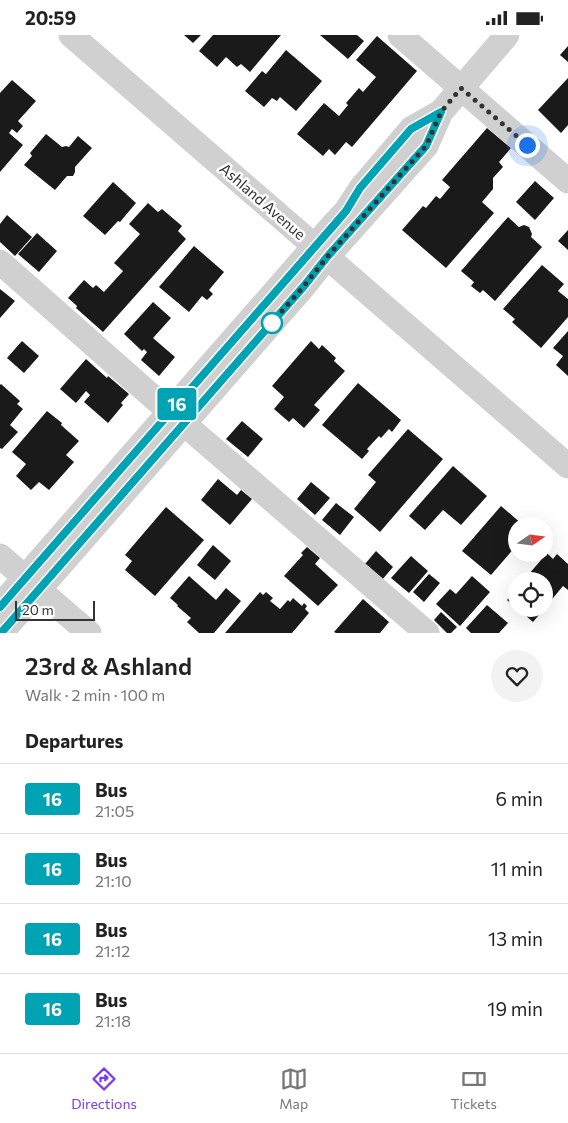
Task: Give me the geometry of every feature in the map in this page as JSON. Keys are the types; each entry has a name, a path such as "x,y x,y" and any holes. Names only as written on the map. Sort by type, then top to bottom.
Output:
{"street":[{"name":"Ashland Avenue","path":"71,35 568,466"},
{"path":"400,35 568,181"},
{"path":"1,633 32,583 320,252 360,188 411,129 441,112 506,35"},
{"path":"0,263 427,633"},
{"path":"0,556 89,633"},
{"path":"0,607 32,583"}],"building":[{"path":"184,35 201,35 193,43"},
{"path":"213,35 281,35 250,72 241,64 237,67 226,57 217,67 199,51"},
{"path":"320,35 357,35 364,41 348,59"},
{"path":"377,36 417,71 352,147 346,142 335,155 329,149 323,156 297,134 324,103 339,116 348,105 346,103 359,88 363,92 376,77 356,60"},
{"path":"568,46 568,62 560,55"},
{"path":"286,50 322,81 296,111 280,97 277,101 272,98 264,107 245,91 262,71 266,74"},
{"path":"568,78 568,125 561,133 538,110"},
{"path":"12,80 36,101 18,121 23,126 17,133 12,129 9,133 23,145 0,172 0,93"},
{"path":"487,128 511,148 499,162 503,167 493,178 493,189 482,202 494,213 446,268 402,230 423,206 426,208 436,196 440,199 450,187 442,180"},
{"path":"46,134 62,147 69,147 78,136 92,148 75,167 73,176 67,176 55,190 24,165 32,156 30,153"},
{"path":"535,181 554,198 535,220 516,202"},
{"path":"113,182 136,203 120,222 118,221 105,235 83,216"},
{"path":"148,203 158,212 162,209 182,226 178,231 186,239 103,332 76,308 77,306 68,298 84,280 93,288 96,285 104,292 123,271 114,263 140,234 129,224"},
{"path":"7,215 32,237 15,256 0,242 0,224"},
{"path":"508,217 519,227 524,225 529,227 532,234 531,237 542,247 495,301 483,290 480,293 471,286 474,282 461,271"},
{"path":"568,230 568,250 558,241"},
{"path":"37,233 57,251 39,272 18,254"},
{"path":"194,246 224,272 209,290 213,294 207,300 202,296 189,312 159,287"},
{"path":"542,265 564,284 558,291 568,299 568,317 541,348 512,322 515,319 503,309"},
{"path":"0,289 15,301 0,318"},
{"path":"153,302 171,318 153,338 175,357 159,376 141,360 147,352 144,349 142,351 124,334"},
{"path":"568,331 568,376 556,365 563,356 553,348"},
{"path":"22,341 39,356 24,373 7,358"},
{"path":"311,341 319,349 322,345 336,358 334,361 345,371 314,405 320,410 304,428 293,418 289,422 274,409 284,397 272,386"},
{"path":"86,359 129,394 121,403 123,405 108,423 84,402 90,395 86,391 76,403 60,389"},
{"path":"358,383 401,420 392,432 389,429 381,438 379,436 367,449 369,451 362,459 322,425"},
{"path":"1,384 20,401 17,404 23,409 10,425 18,432 2,449 0,448"},
{"path":"47,411 62,423 61,425 79,441 66,455 74,462 49,490 39,482 31,490 16,476 26,464 12,452"},
{"path":"242,421 263,439 248,457 226,439"},
{"path":"408,429 443,459 380,532 354,509 376,482 368,475"},
{"path":"453,466 487,496 461,525 443,510 425,530 409,516"},
{"path":"218,479 237,495 241,490 252,499 230,525 201,500"},
{"path":"311,482 330,498 315,515 297,499"},
{"path":"336,503 354,517 340,535 322,520"},
{"path":"501,506 514,517 508,517 508,555 491,575 462,551"},
{"path":"166,507 204,540 155,596 125,570 132,561 125,555"},
{"path":"213,545 231,561 215,580 197,565"},
{"path":"307,547 320,558 315,564 338,585 318,606 284,576 303,555 301,553"},
{"path":"376,551 393,567 382,580 365,564"},
{"path":"557,554 568,564 568,590 563,586 553,598 553,572 531,572 538,563 552,563"},
{"path":"411,556 428,571 409,593 391,578"},
{"path":"429,574 440,583 424,602 413,592"},
{"path":"189,576 216,600 226,588 241,601 214,633 199,633 187,622 191,618 170,598"},
{"path":"472,576 490,592 460,626 436,604 450,589 456,594"},
{"path":"260,592 263,595 266,592 273,598 270,601 280,609 288,600 290,602 293,598 302,606 304,603 307,606 305,609 309,613 292,633 225,633"},
{"path":"363,599 389,622 380,633 334,632"},
{"path":"487,605 508,623 499,633 471,633 466,628"},
{"path":"441,612 457,627 451,633 447,633 434,620"},
{"path":"527,617 537,617 533,622"}],"bus line":[{"name":"16","path":"0,607 334,225 346,211 360,188 411,129 441,112 426,146 327,257 304,286 1,633"}],"route":[{"path":"272,323 268,327 327,257 426,146 441,112 461,88 527,145"}]}
